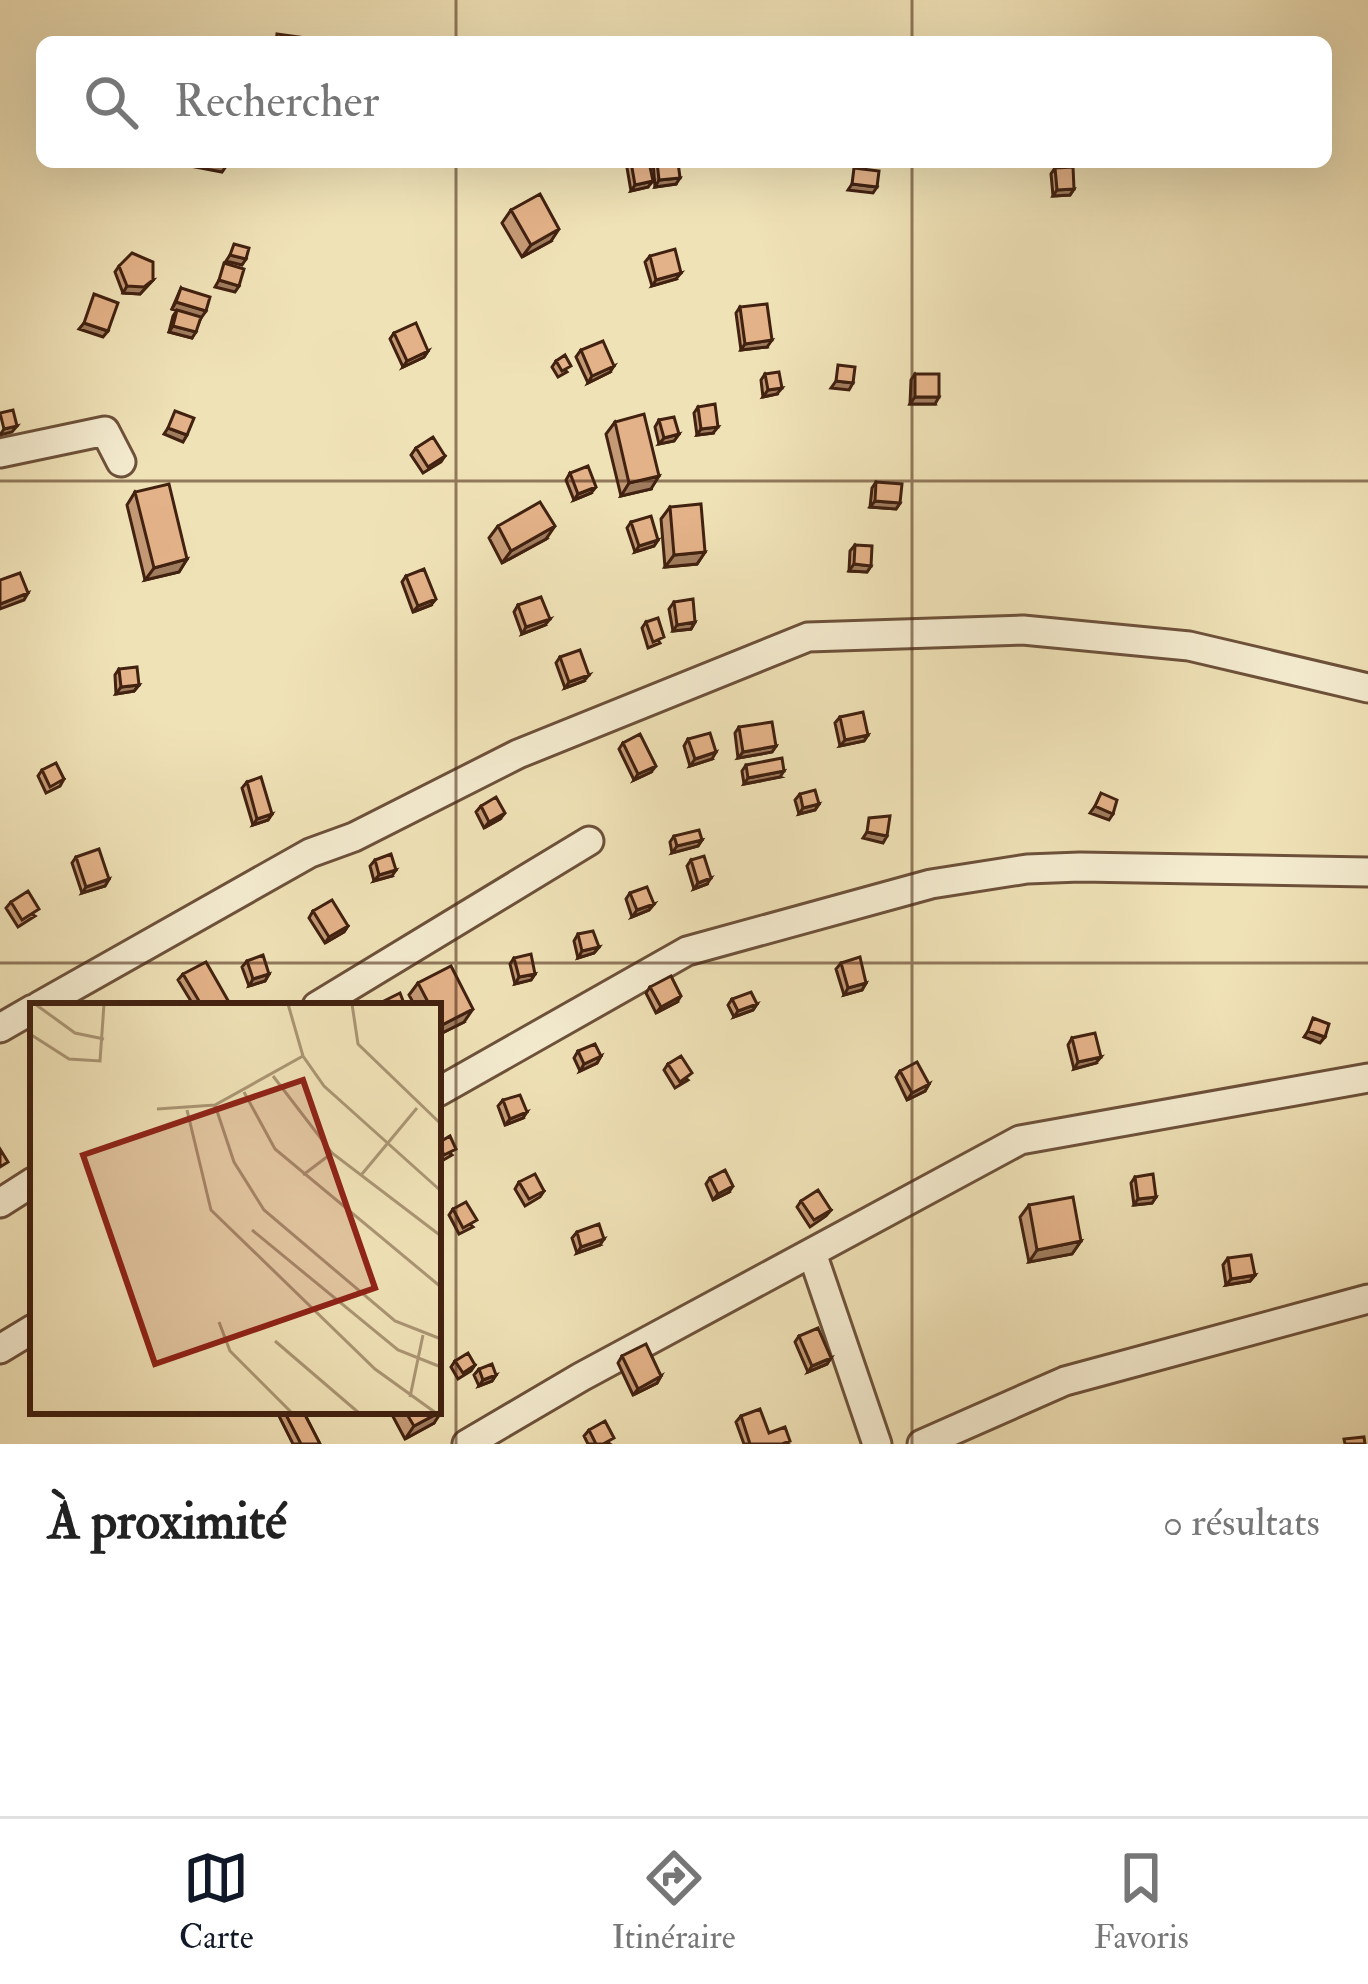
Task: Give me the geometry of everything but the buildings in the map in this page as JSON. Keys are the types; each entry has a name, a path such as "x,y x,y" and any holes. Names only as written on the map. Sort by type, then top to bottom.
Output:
{"street":[{"path":"0,453 105,431 121,462"},
{"path":"45,1003 310,853 354,837 518,754 791,640 1023,630 1189,646 1368,688"},
{"path":"322,1003 589,841"},
{"path":"441,1091 687,951 931,884 1028,868 1368,872"},
{"path":"0,1028 30,1011"},
{"path":"466,1444 812,1252 1034,1136 1368,1078"},
{"path":"0,1203 30,1184"},
{"path":"812,1252 877,1444"},
{"path":"922,1444 1065,1381 1368,1299"},
{"path":"0,1349 30,1331"}]}
